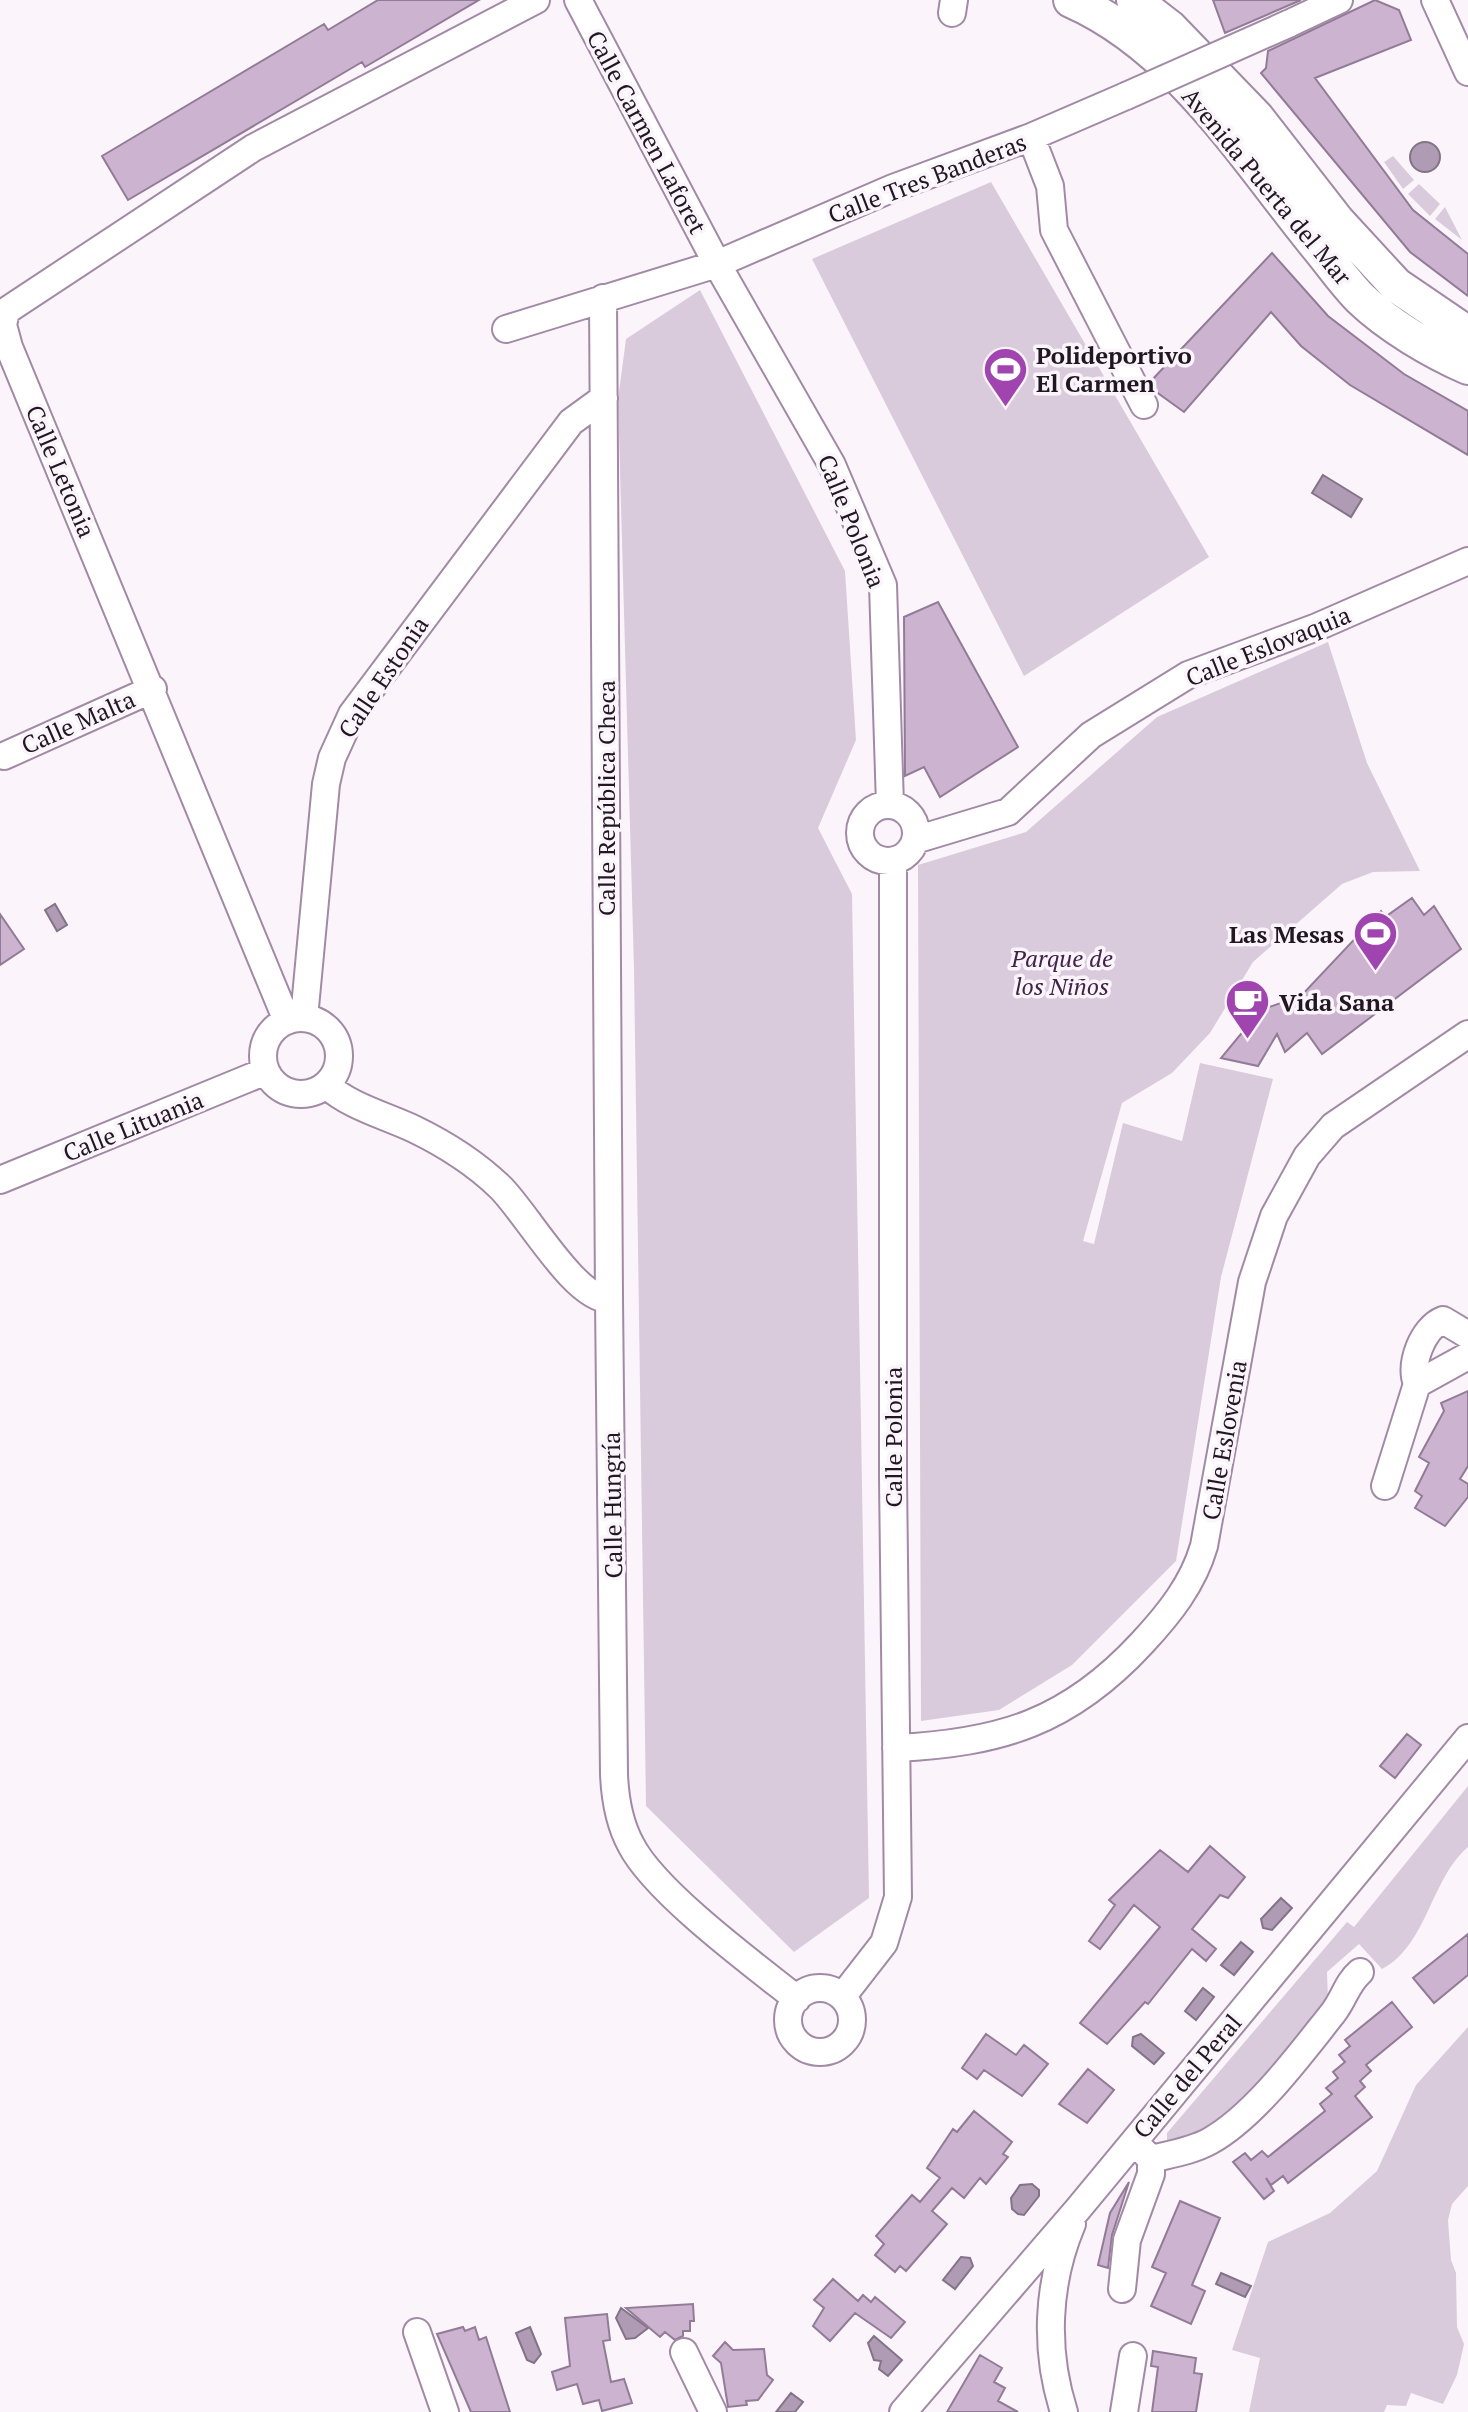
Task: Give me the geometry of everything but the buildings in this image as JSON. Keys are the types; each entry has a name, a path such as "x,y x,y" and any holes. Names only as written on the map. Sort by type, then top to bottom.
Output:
{"main road":[{"name":"Avenida Puerta del Mar","path":"1071,0 1123,28 1161,60 1221,126 1361,299 1405,332 1468,367"},
{"name":"Avenida Puerta del Mar","path":"1134,0 1170,28 1256,117 1337,221 1396,285 1468,334"}],"street":[{"name":"Calle Letonia","path":"296,1019 9,347 3,325 6,311 253,148 536,0"},
{"name":"Calle Carmen Laforet","path":"578,0 717,264"},
{"name":"Calle Tres Banderas","path":"506,329 717,264 893,188 1031,137 1339,0"},
{"path":"1435,0 1468,72"},
{"path":"1031,137 1050,186 1054,230 1144,405"},
{"name":"Calle Polonia","path":"717,264 832,465 883,585 890,805"},
{"name":"Calle República Checa","path":"603,298 609,1299"},
{"name":"Calle Estonia","path":"296,1019 326,784 341,736 379,678 571,422 604,398"},
{"name":"Calle Eslovaquia","path":"915,840 1008,812 1091,735 1188,675 1317,627 1468,561"},
{"name":"Calle Malta","path":"4,756 153,689"},
{"path":"890,805 911,817 915,840 907,854 893,861 867,852 860,835 865,817 872,810 890,805"},
{"name":"Calle Polonia","path":"842,1997 884,1943 896,1912 893,861"},
{"path":"296,1019 327,1028 335,1038 338,1063 326,1085 316,1091 292,1093 272,1081 266,1071 264,1047 276,1027 296,1019"},
{"name":"Calle Eslovenia","path":"896,1748 969,1742 1047,1719 1095,1688 1129,1658 1174,1606 1195,1574 1204,1546 1252,1282 1265,1236 1279,1206 1307,1156 1333,1126 1468,1034"},
{"name":"Calle Lituania","path":"0,1180 266,1071"},
{"path":"326,1085 359,1106 459,1154 517,1205 563,1267 589,1293 600,1299 609,1299"},
{"name":"Calle Hungría","path":"609,1299 614,1774 618,1813 632,1848 658,1881 797,1999"},
{"path":"1385,1486 1417,1384 1415,1370 1425,1333 1443,1320 1468,1335"},
{"path":"1417,1384 1468,1356"},
{"name":"Calle del Peral","path":"903,2412 1078,2209 1142,2150 1468,1738"},
{"path":"1122,2289 1127,2240 1151,2174 1142,2150 1197,2147 1223,2132 1300,2053 1336,2010 1352,1979 1360,1972"},
{"path":"825,1988 842,1997 851,2016 847,2038 839,2046 819,2053 806,2049 792,2034 787,2021 797,1999 825,1988"},
{"path":"1064,2412 1052,2355 1052,2292 1078,2209"},
{"path":"1028,2266 1052,2292"},
{"path":"417,2332 445,2412"},
{"path":"684,2352 713,2412"},
{"path":"1124,2412 1133,2356"}],"green space":[{"path":"1393,156 1414,180 1403,189 1384,162"},
{"name":"Polideportivo El Carmen","path":"991,182 1209,557 1024,676 812,259"},
{"path":"1419,184 1440,204 1430,216 1408,194"},
{"path":"1445,207 1462,240 1435,219"},
{"path":"700,290 845,571 856,740 818,828 852,894 869,1898 794,1952 646,1806 634,968 618,399 626,339"},
{"name":"Parque de los Niños","path":"1328,642 1367,763 1420,871 1373,872 1342,884 1253,962 1210,1033 1172,1073 1122,1103 1083,1241 1094,1244 1123,1123 1182,1141 1200,1063 1273,1079 1221,1277 1176,1561 1072,1665 999,1710 921,1721 918,865 1026,832 1157,717"},
{"path":"1468,1786 1468,1847 1445,1876 1409,1945 1382,1969 1359,1944 1327,1972 1328,2000 1237,2106 1202,2134 1167,2142 1167,2133 1347,1922 1354,1927"},
{"path":"1468,2027 1468,2186 1452,2204 1448,2220 1451,2260 1456,2273 1457,2327 1464,2344 1457,2375 1443,2404 1411,2393 1406,2406 1387,2405 1384,2412 1249,2412 1260,2358 1232,2350 1268,2242 1330,2213 1377,2171 1416,2085"}],"shaded area":[{"path":"1425,142 1436,146 1440,157 1436,168 1425,172 1414,168 1410,157 1414,146"},
{"path":"1323,475 1362,499 1351,517 1312,493"},
{"path":"55,904 67,925 57,931 45,910"},
{"path":"1281,1898 1292,1908 1272,1930 1263,1928 1261,1919"},
{"path":"1241,1942 1253,1952 1234,1975 1221,1965"},
{"path":"1203,1988 1214,1997 1196,2020 1185,2011"},
{"path":"1141,2034 1164,2053 1154,2064 1132,2046 1133,2037"},
{"path":"1032,2184 1039,2190 1039,2196 1024,2215 1018,2214 1012,2209 1011,2198 1020,2185"},
{"path":"961,2257 970,2258 973,2266 955,2289 943,2280"},
{"path":"1221,2273 1251,2286 1245,2297 1216,2284"},
{"path":"621,2308 648,2328 635,2338 626,2339 616,2318"},
{"path":"530,2327 541,2354 534,2363 527,2360 516,2333"},
{"path":"874,2336 902,2360 888,2376 879,2369 881,2361 874,2360 868,2343"},
{"path":"791,2393 803,2402 795,2412 776,2412"}],"place":[{"name":"Polideportivo El Carmen","path":"1005,408"},
{"name":"Las Mesas","path":"1375,973"},
{"name":"Vida Sana","path":"1248,1041"}]}
